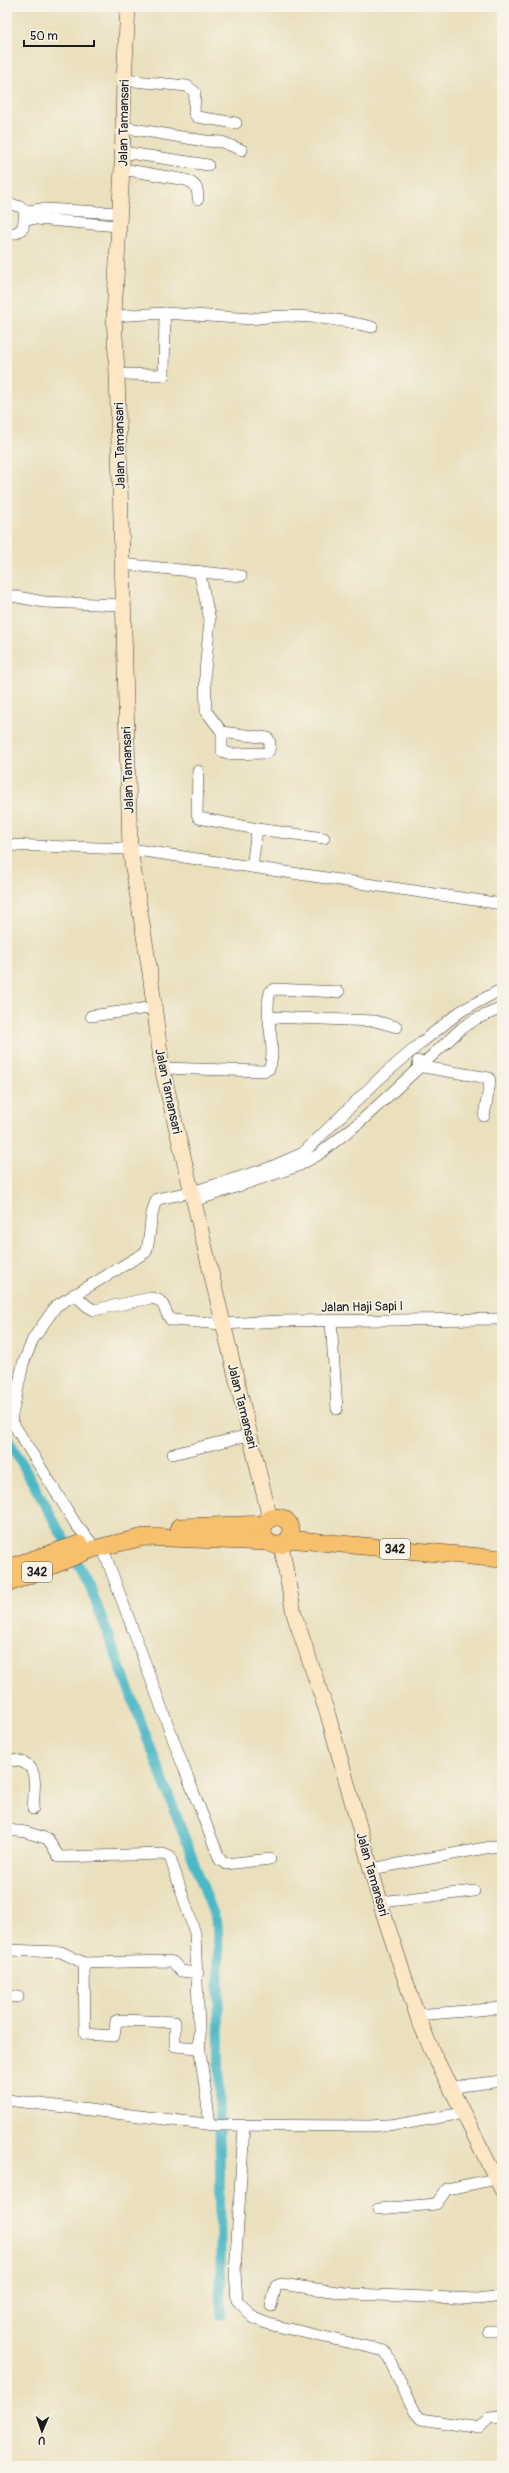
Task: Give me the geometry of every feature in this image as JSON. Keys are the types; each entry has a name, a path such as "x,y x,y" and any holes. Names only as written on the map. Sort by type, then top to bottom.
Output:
{"main road":[{"name":"Jalan Tamansari","path":"128,7 122,127 122,169 114,316 117,374 122,605 130,849 155,1007 162,1068 249,1435 267,1521"},
{"path":"275,1517 286,1520 282,1539 263,1533 267,1521 275,1517"},
{"name":"342","path":"7,1584 33,1567 124,1532 147,1529 267,1521"},
{"name":"342","path":"92,1545 144,1537 282,1539 367,1535 502,1550"},
{"name":"Jalan Tamansari","path":"282,1539 294,1614 328,1715 371,1869 417,2015 499,2185"},
{"name":"342","path":"282,1539 502,1558"},
{"name":"342","path":"7,1568 33,1567"}],"street":[{"path":"124,80 187,86 195,92 194,113 198,117 236,123"},
{"path":"122,127 204,141 222,142 242,150"},
{"path":"122,152 208,165"},
{"path":"122,169 186,180 194,184 198,189 198,199"},
{"path":"7,203 21,207 25,214 23,228 16,233 7,234"},
{"path":"25,214 44,209 119,220"},
{"path":"114,316 165,313 252,319 264,316 315,317 372,327"},
{"path":"117,374 164,375 165,313"},
{"path":"121,564 241,576"},
{"path":"199,571 210,620 205,671 206,711 222,732"},
{"path":"7,595 10,597 44,602 88,606 122,605"},
{"path":"198,771 197,814 199,818 257,829 324,838"},
{"path":"252,867 257,829"},
{"path":"7,845 130,849 502,904"},
{"path":"162,1068 264,1071 270,1068 272,1064 267,1001 270,992 275,989 339,992"},
{"path":"193,1196 269,1168 303,1153 378,1079 461,1012 502,989"},
{"path":"91,1016 155,1007"},
{"path":"270,1859 226,1864 220,1860 92,1545 77,1526 9,1417 24,1364 33,1339 56,1306 146,1252 152,1209 157,1199 193,1196 298,1166 318,1155 360,1122 462,1028 476,1019 502,1008"},
{"path":"268,1016 375,1021 397,1027"},
{"path":"415,1049 419,1066"},
{"path":"419,1066 489,1078 490,1082 484,1116"},
{"name":"Jalan Haji Sapi I","path":"74,1294 87,1306 94,1310 152,1298 159,1299 164,1302 171,1320 223,1324 280,1321 331,1322 455,1317 502,1319"},
{"path":"331,1322 337,1409"},
{"path":"173,1454 249,1435"},
{"path":"7,1760 26,1762 32,1770 35,1778 33,1808"},
{"path":"7,1830 48,1839 59,1857 169,1855 193,1924 198,1974 200,2052 212,2125"},
{"path":"371,1869 502,1845"},
{"path":"381,1902 474,1891"},
{"path":"7,1950 62,1952 84,1963 169,1961 173,1962 181,1971 198,1974"},
{"path":"84,1963 85,2034 114,2036 116,2022 119,2020 173,2021 176,2024 175,2046 197,2048 200,2052"},
{"path":"417,2015 502,2008"},
{"path":"451,2087 502,2081"},
{"path":"7,2100 212,2125 244,2127 316,2127 402,2124 463,2113"},
{"path":"244,2127 236,2272 237,2300 245,2311 254,2318 268,2324 386,2351 415,2412 421,2419 479,2428 490,2418 502,2417"},
{"path":"378,2209 436,2204 441,2193 447,2189 499,2185"},
{"path":"271,2306 276,2286 281,2284 352,2294 478,2299 502,2296"},
{"path":"488,2331 502,2331"}],"waterway":[{"path":"7,1437 89,1584 218,1926 221,2315"}]}
